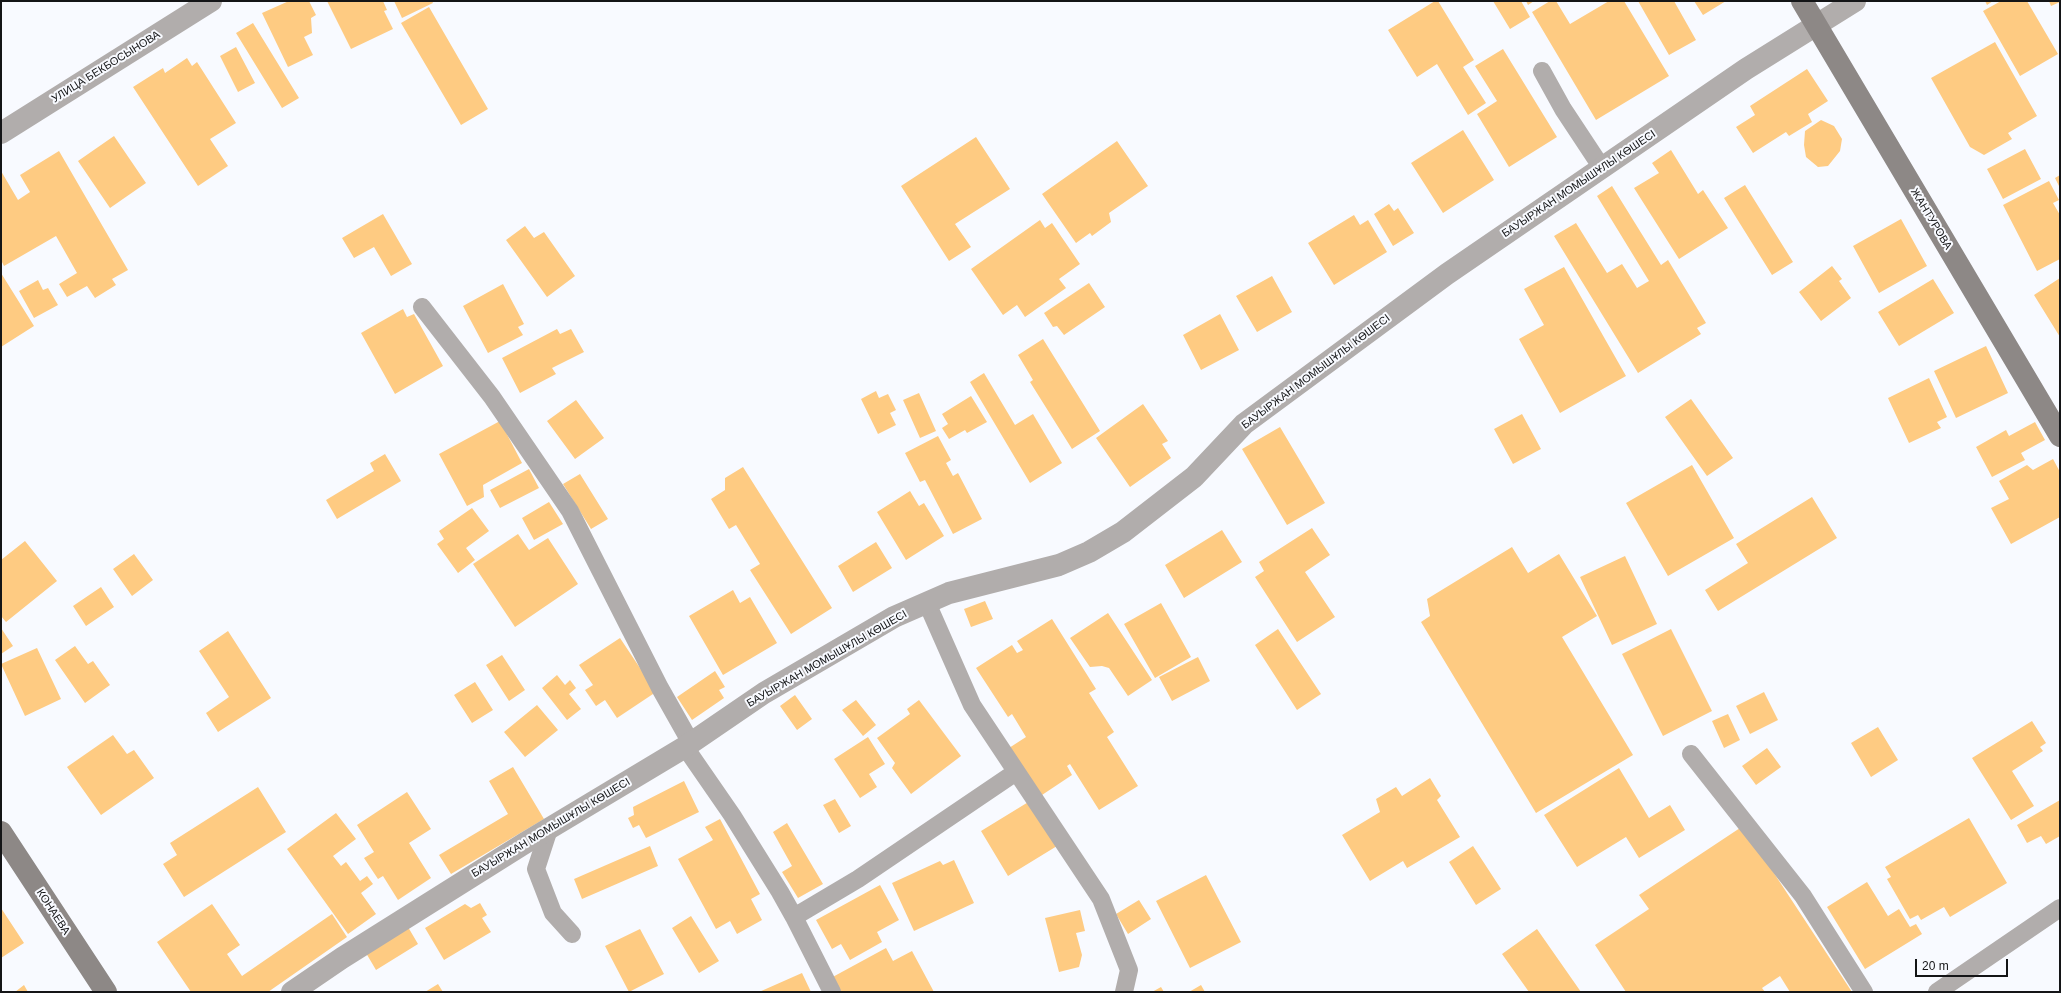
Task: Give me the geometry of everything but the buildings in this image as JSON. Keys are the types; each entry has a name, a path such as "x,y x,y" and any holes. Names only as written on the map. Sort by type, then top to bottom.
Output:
{"street":[{"name":"УЛИЦА БЕКБОСЫНОВА","path":"1,133 211,1"},
{"name":"ЖАНТУРОВА","path":"1802,1 2060,436"},
{"name":"БАУЫРЖАН МОМЫШҰЛЫ КӨШЕСІ","path":"292,992 349,954 549,829 688,745 764,693 894,617 949,593 1060,565 1089,552 1123,532 1194,477 1244,424 1447,274 1746,70 1855,1"},
{"name":"КОНАЕВА","path":"1,832 106,992"}],"lane":[{"path":"1542,71 1563,109 1602,168"},
{"path":"422,307 492,396 570,511 688,745 794,917 832,992"},
{"path":"927,603 972,705 1101,899 1129,970 1124,992"},
{"path":"1691,754 1803,896 1864,992"},
{"path":"794,917 858,879 1016,772"},
{"path":"549,829 536,869 553,913 572,934"},
{"path":"1937,992 2060,908"}]}
